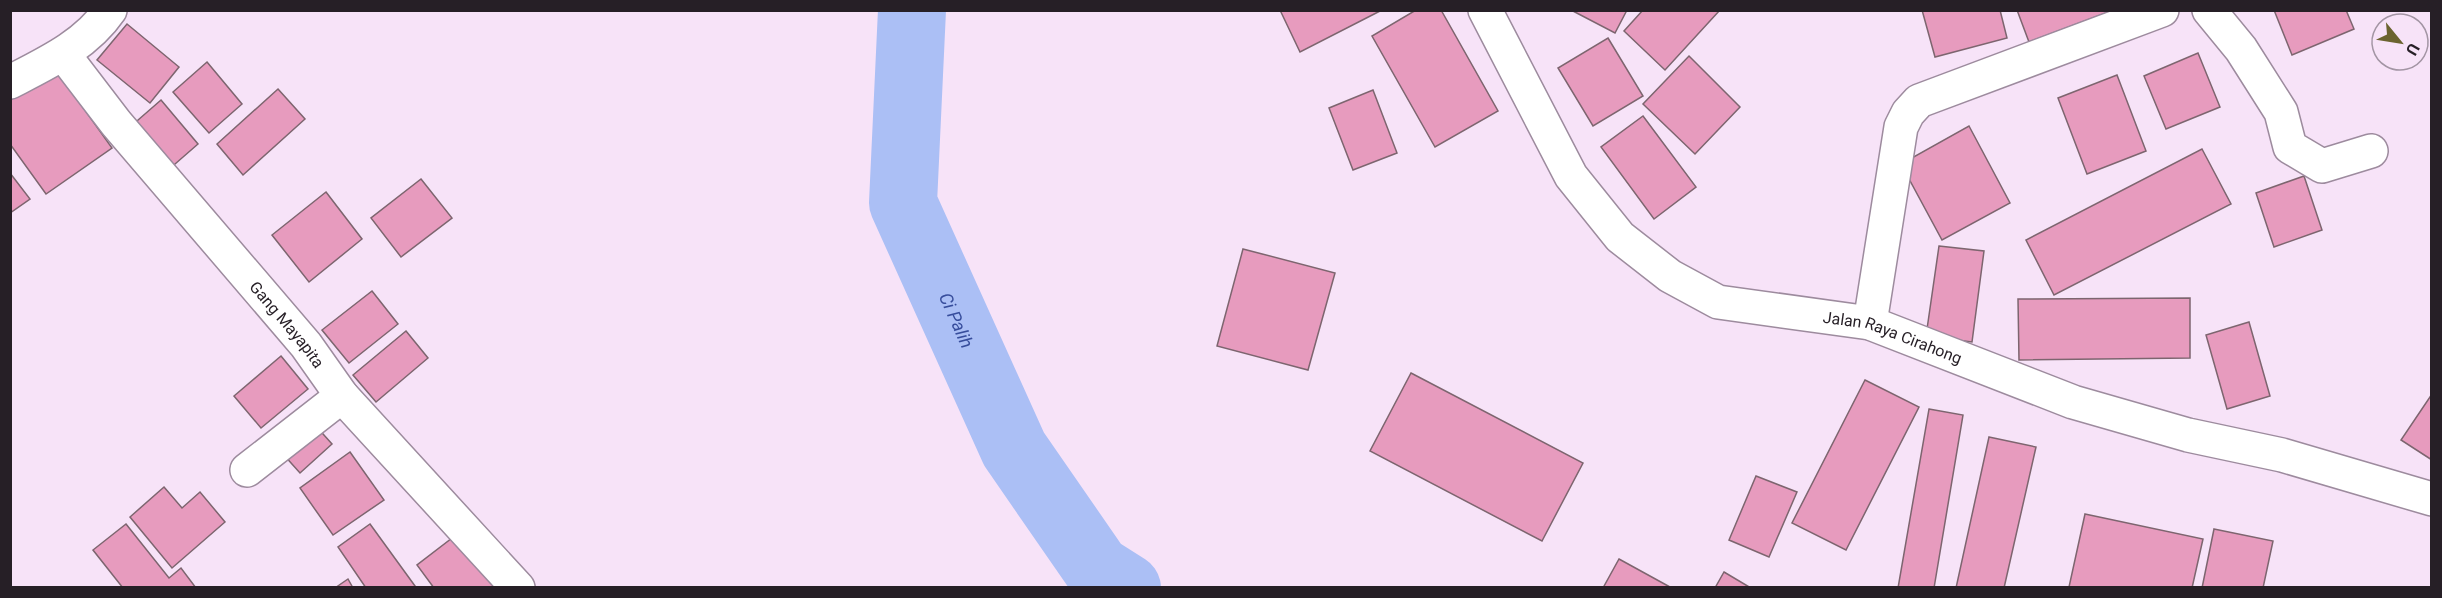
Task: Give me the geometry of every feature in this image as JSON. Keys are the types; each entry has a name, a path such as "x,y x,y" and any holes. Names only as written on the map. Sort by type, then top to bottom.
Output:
{"street":[{"path":"10,82 64,55 101,24 110,10"},
{"name":"Jalan Raya Cirahong","path":"1485,10 1570,176 1620,237 1670,276 1718,302 1870,323 2073,402 2188,435 2282,455 2432,499"},
{"path":"1870,323 1901,127 1908,113 1919,101 2162,10"},
{"path":"2208,10 2241,49 2281,112 2290,147 2322,166 2372,152"},
{"name":"Gang Mayapita","path":"64,55 116,123 306,345 342,396 518,588"},
{"path":"247,470 342,396"}],"building":[{"path":"1280,10 1382,10 1300,52"},
{"path":"1416,10 1441,10 1498,111 1435,147 1372,36"},
{"path":"1571,10 1627,10 1615,33"},
{"path":"1643,10 1720,10 1665,70 1624,31"},
{"path":"1922,10 2000,10 2007,38 1935,57"},
{"path":"2017,10 2114,10 2029,42"},
{"path":"2274,10 2346,10 2354,29 2292,55"},
{"path":"127,24 179,67 150,103 97,60"},
{"path":"1608,38 1643,96 1593,126 1558,68"},
{"path":"2198,53 2220,107 2166,129 2144,76"},
{"path":"1689,56 1740,107 1695,154 1643,104"},
{"path":"207,62 242,104 209,133 173,92"},
{"path":"55,68 112,148 46,194 10,144 10,100"},
{"path":"2117,75 2146,151 2087,174 2058,98"},
{"path":"278,89 305,119 243,175 217,144"},
{"path":"1373,90 1397,153 1353,170 1329,108"},
{"path":"161,100 198,144 167,171 130,127"},
{"path":"1643,116 1696,187 1654,219 1601,147"},
{"path":"1969,126 2010,203 1942,240 1901,164"},
{"path":"2202,149 2231,204 2054,295 2026,240"},
{"path":"10,173 30,199 10,213"},
{"path":"2304,176 2322,230 2274,247 2256,193"},
{"path":"421,179 452,218 401,257 371,218"},
{"path":"326,192 362,239 309,282 272,235"},
{"path":"1939,246 1984,251 1972,342 1926,336"},
{"path":"1243,249 1335,273 1308,370 1217,346"},
{"path":"372,291 398,324 349,363 322,330"},
{"path":"2190,298 2190,358 2019,360 2018,299"},
{"path":"2249,322 2270,396 2227,409 2206,335"},
{"path":"406,331 428,358 376,402 353,375"},
{"path":"281,356 308,389 261,428 234,396"},
{"path":"1411,373 1583,463 1542,541 1370,451"},
{"path":"1865,380 1919,407 1846,550 1792,523"},
{"path":"2432,394 2432,460 2401,440"},
{"path":"1929,409 1963,415 1934,588 1898,588"},
{"path":"315,425 332,444 300,473 283,454"},
{"path":"1989,437 2036,447 2004,588 1956,588"},
{"path":"350,452 384,500 333,535 300,488"},
{"path":"1756,476 1797,492 1769,557 1729,540"},
{"path":"164,487 182,508 200,492 225,522 172,568 130,517"},
{"path":"2085,514 2203,539 2192,588 2069,587"},
{"path":"126,524 169,578 181,568 196,588 123,588 93,550"},
{"path":"370,524 415,586 413,588 366,588 338,547"},
{"path":"2214,529 2273,541 2263,588 2202,588"},
{"path":"456,535 496,588 434,588 417,565"},
{"path":"1619,559 1670,587 1670,588 1603,588"},
{"path":"1724,572 1751,588 1715,588"},
{"path":"348,579 353,588 335,588"}],"waterway":[{"name":"Ci Palih","path":"912,10 903,203 1014,449 1097,569 1127,588"}]}
